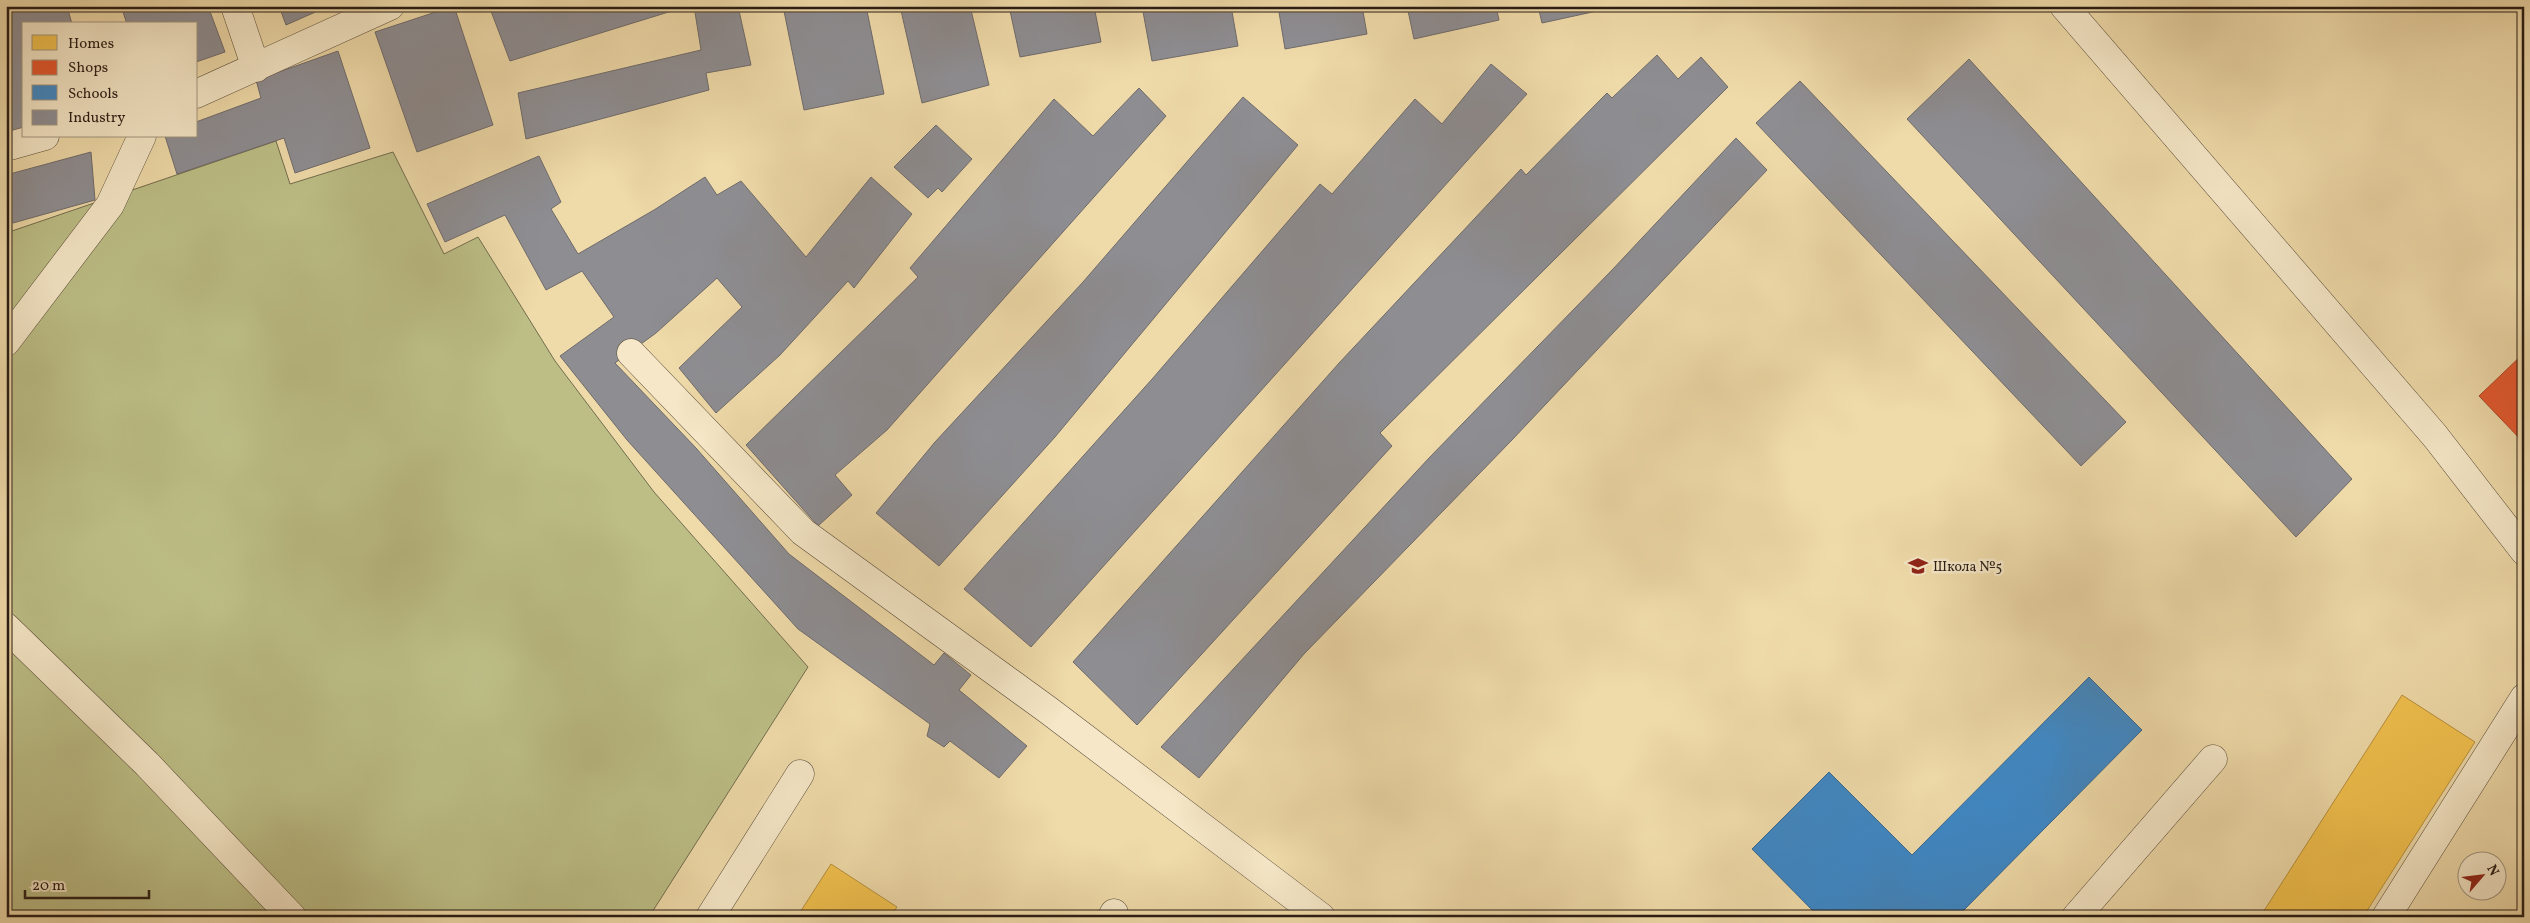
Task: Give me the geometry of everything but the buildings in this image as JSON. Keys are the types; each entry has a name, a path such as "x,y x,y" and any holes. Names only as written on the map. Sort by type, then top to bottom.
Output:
{"street":[{"path":"235,6 256,68"},
{"path":"198,93 390,6"},
{"path":"2064,6 2435,436 2524,551"},
{"path":"6,147 38,138"},
{"path":"6,342 110,205 141,138"},
{"path":"632,353 803,532 1048,710 1321,917"},
{"path":"6,627 147,764 292,917"},
{"path":"2386,917 2524,698"},
{"path":"2076,917 2213,759"},
{"path":"710,917 800,774"}],"green space":[{"path":"276,141 290,184 393,152 444,254 478,237 555,361 654,492 808,667 649,917 6,917 6,206 12,231"}],"place":[{"name":"Школа №5","path":"1918,566"}]}
